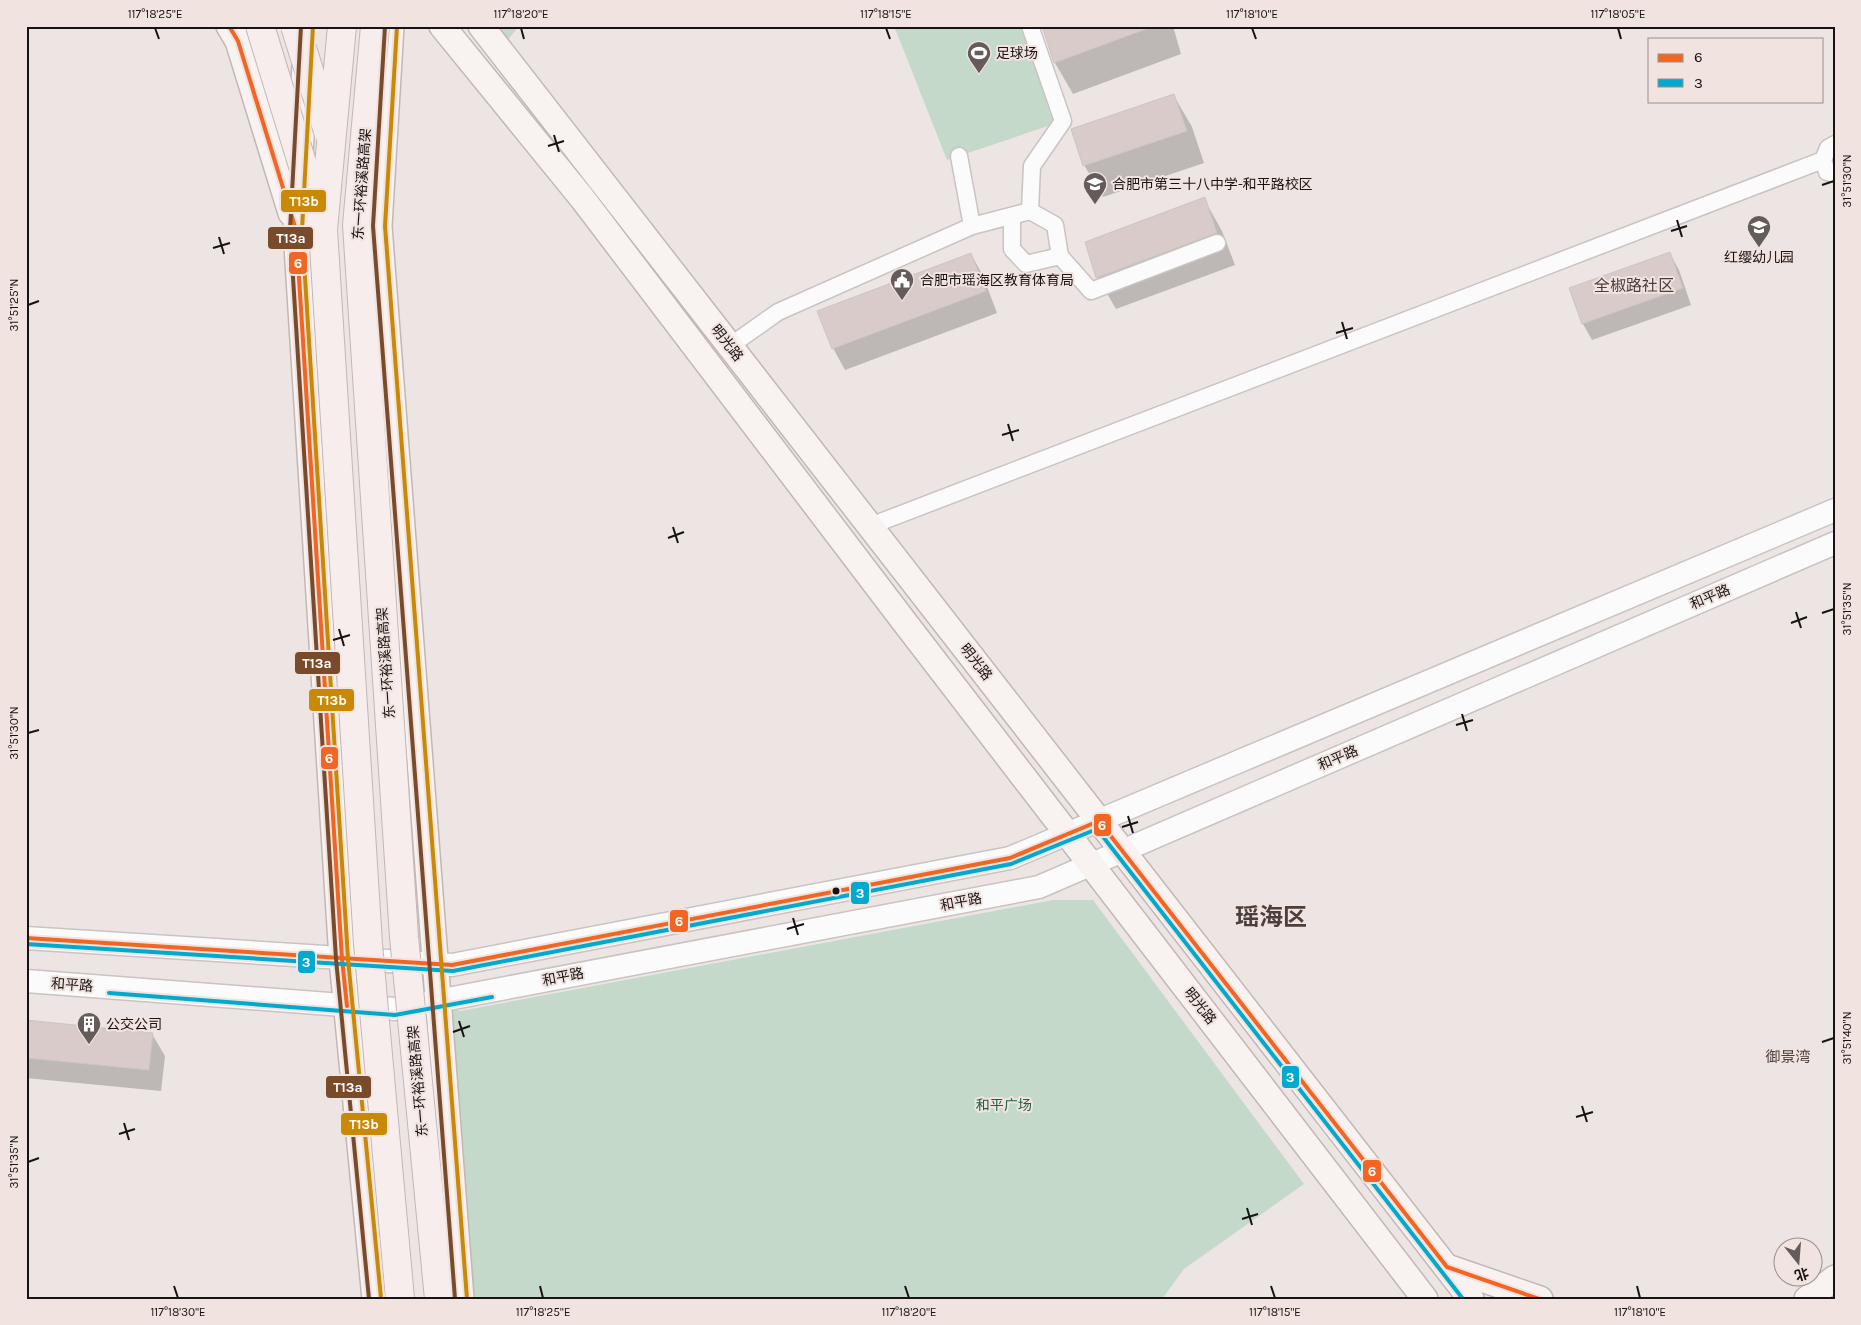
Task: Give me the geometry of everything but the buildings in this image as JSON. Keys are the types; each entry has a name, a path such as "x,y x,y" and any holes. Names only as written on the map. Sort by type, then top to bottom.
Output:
{"highway":[{"path":"260,26 310,230 368,944 400,1299"},
{"path":"295,26 357,225"},
{"path":"310,230 342,26"},
{"name":"东一环裕溪路高架","path":"375,26 357,225 404,937 439,1299"}],"main road":[{"path":"229,26 238,41 310,230"},
{"path":"307,26 310,230 342,958 375,1299"},
{"path":"391,26 379,226 461,1299"},
{"name":"明光路","path":"442,26 582,198 906,624 1425,1299"},
{"name":"明光路","path":"481,26 1471,1299"},
{"path":"26,938 452,965 1010,858 1835,510"},
{"name":"和平路","path":"26,981 394,1009 1038,887 1835,543"},
{"path":"1447,1267 1540,1299"},
{"path":"1807,1299 1835,1278"}],"street":[{"path":"1030,26 1063,121 1032,166 1030,211"},
{"path":"1835,144 1828,148 1823,160 1827,172 1835,174"},
{"path":"959,156 972,226"},
{"path":"870,526 1823,160"},
{"path":"730,346 778,312 972,226 1030,211 1055,225 1060,256 1091,291 1217,243"},
{"path":"1012,216 1012,249 1026,264 1060,256"}],"green space":[{"path":"481,26 519,26 500,50"},
{"name":"足球场","path":"894,26 1026,26 1063,121 947,160"},
{"name":"和平广场","path":"1053,900 1093,900 1304,1184 1184,1269 1162,1299 461,1299 438,1001 460,1011"}],"transit line":[{"name":"6","path":"229,26 238,41 296,230 342,959 347,1006"},
{"name":"T13a","path":"301,26 290,230 336,959 369,1299"},
{"name":"T13b","path":"313,26 302,230 348,959 381,1298"},
{"name":"T13a","path":"385,26 373,226 455,1299"},
{"name":"T13b","path":"397,26 385,226 467,1299"},
{"name":"6","path":"26,938 452,965 1010,858 1099,821 1447,1267 1539,1299"},
{"name":"3","path":"26,944 453,971 1011,864 1097,829 1463,1299"},
{"name":"3","path":"109,993 395,1015 492,997"}],"place":[{"name":"足球场","path":"979,74"},
{"name":"合肥市第三十八中学-和平路校区","path":"1095,205"},
{"name":"红缨幼儿园","path":"1759,248"},
{"name":"合肥市瑶海区教育体育局","path":"902,301"},
{"name":"公交公司","path":"89,1045"}],"district":[{"name":"全椒路社区","path":"1634,285"},
{"name":"瑶海区","path":"1271,917"},
{"name":"御景湾","path":"1788,1057"}]}
